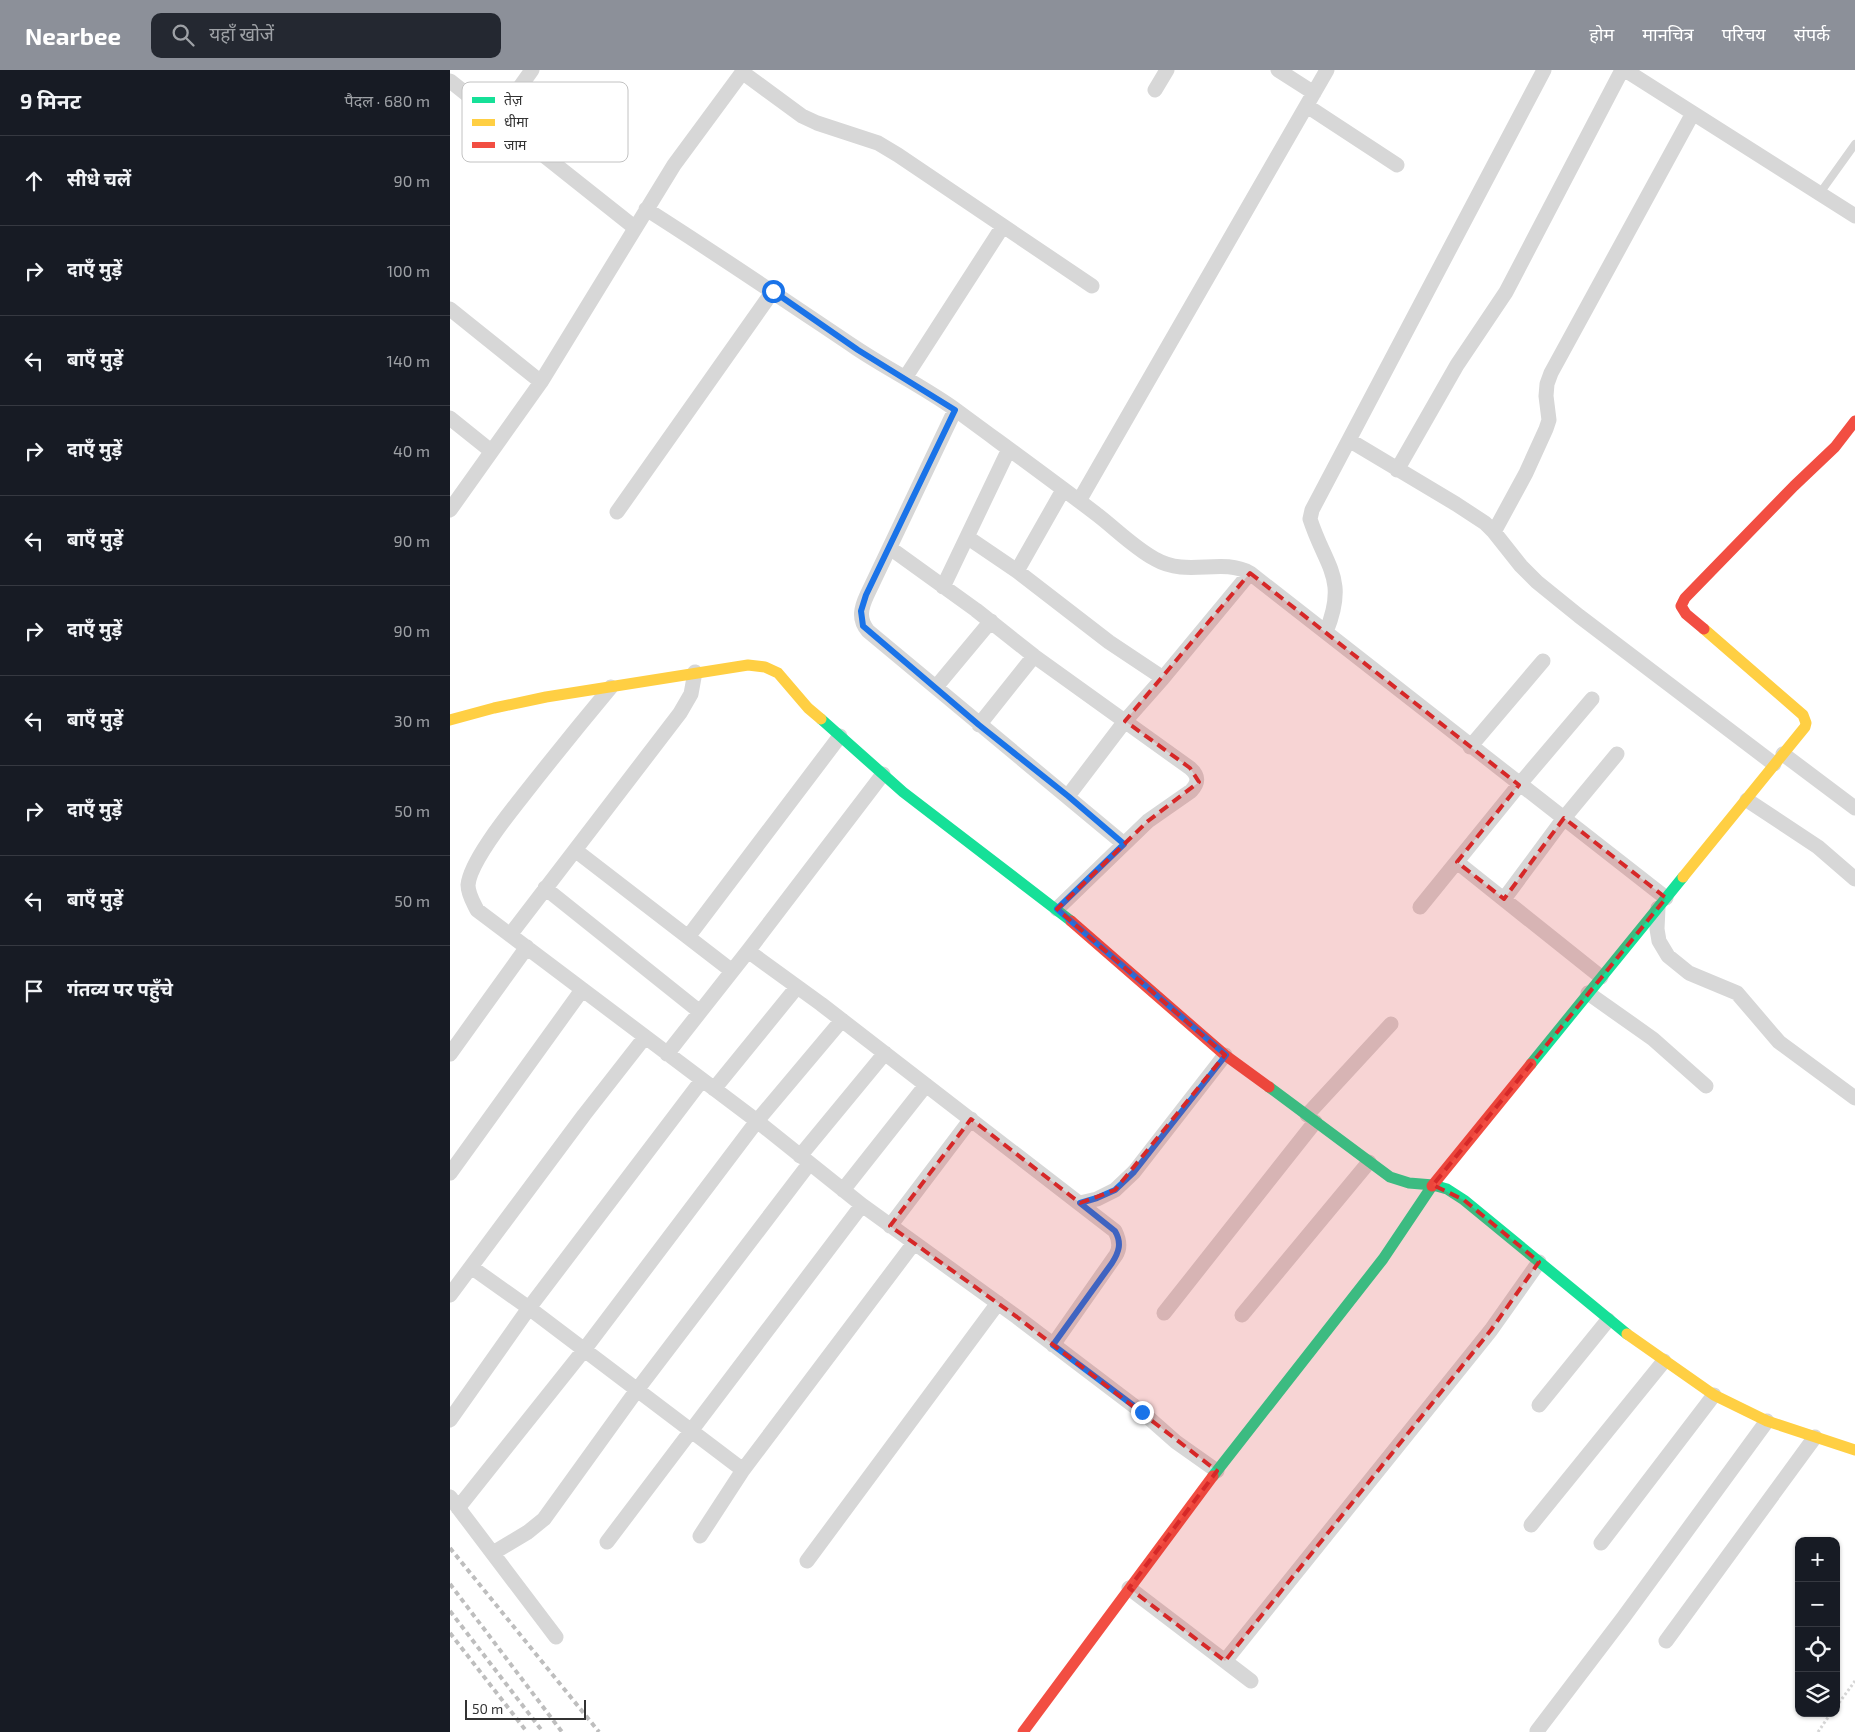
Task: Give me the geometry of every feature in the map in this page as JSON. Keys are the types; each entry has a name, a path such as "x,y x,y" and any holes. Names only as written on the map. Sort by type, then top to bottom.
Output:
{"street":[{"path":"523,82 532,70"},
{"path":"1155,90 1167,70"},
{"path":"1278,70 1311,100 1397,165"},
{"path":"1079,501 1327,70"},
{"path":"1326,632 1334,613 1335,580 1310,519 1312,510 1544,70"},
{"path":"1397,470 1457,365 1506,292 1623,70 1855,216"},
{"path":"450,510 540,382 674,164 743,71 802,116 817,123 878,143 1092,286"},
{"path":"450,81 462,91"},
{"path":"1494,532 1526,473 1546,429 1549,420 1546,396 1547,384 1551,373 1693,114"},
{"path":"552,162 634,227"},
{"path":"646,209 773,291 858,350 955,410 1156,560 1170,566 1195,568 1231,567 1241,568 1250,573 1470,747 1564,818 1662,903"},
{"path":"905,378 1003,226"},
{"path":"617,512 773,291"},
{"path":"450,309 540,382"},
{"path":"955,410 863,603 861,611 863,626 979,725 1068,796 1124,844"},
{"path":"450,418 491,450"},
{"path":"1023,1732 1217,1471 1383,1259 1433,1185 1806,726 1806,719 1682,610 1682,602 1794,486 1835,447 1855,421"},
{"path":"1348,440 1462,508 1494,532 1521,566 1537,582 1579,616 1779,759 1855,808"},
{"path":"943,587 1009,449"},
{"path":"1017,572 1063,490"},
{"path":"967,538 1017,572 1109,642 1163,678"},
{"path":"890,548 990,621 1034,656 1190,768 1198,779 1197,785 1191,791 1159,812 1057,909"},
{"path":"1068,796 1125,721 1250,573"},
{"path":"936,687 990,621"},
{"path":"979,725 1034,656"},
{"path":"1470,747 1543,661"},
{"path":"450,720 546,697 695,672 748,665 765,667 778,673 808,708 883,774 947,826 1057,909 1226,1055 1369,1162 1390,1177 1409,1184 1433,1185 1447,1189 1464,1200 1608,1320 1714,1395 1767,1421 1855,1450"},
{"path":"510,935 684,707 693,687 695,672"},
{"path":"611,687 560,748 493,835 471,874 468,885 470,896 477,910 757,1121 862,1205 998,1303 1142,1412 1176,1442 1217,1471"},
{"path":"1420,907 1519,785 1592,700"},
{"path":"688,937 840,736"},
{"path":"1504,899 1564,818 1617,754"},
{"path":"667,1054 748,952 883,774"},
{"path":"1746,800 1818,847 1855,878"},
{"path":"575,850 732,972"},
{"path":"1456,862 1601,977"},
{"path":"545,888 700,1012"},
{"path":"1662,903 1657,928 1659,941 1668,956 1689,973 1737,993 1779,1042 1855,1098"},
{"path":"450,1054 527,947"},
{"path":"748,952 842,1020 1115,1231 1118,1237 1119,1250 1112,1263 1053,1345"},
{"path":"450,1420 529,1308 708,1084 797,987"},
{"path":"450,1173 582,990"},
{"path":"1588,993 1647,1035 1706,1086"},
{"path":"556,1637 454,1503 584,1350 757,1121 842,1020"},
{"path":"1164,1313 1311,1118 1391,1024"},
{"path":"450,1296 584,1115 645,1037"},
{"path":"493,1553 528,1532 544,1519 804,1160 885,1053"},
{"path":"1080,1203 1115,1190 1134,1172 1226,1055"},
{"path":"843,1190 926,1085"},
{"path":"890,1226 971,1119"},
{"path":"1242,1315 1369,1162"},
{"path":"607,1542 862,1205"},
{"path":"700,1536 743,1470 914,1243"},
{"path":"1225,1662 1491,1330 1539,1262"},
{"path":"471,1267 529,1308 743,1470"},
{"path":"807,1561 998,1303"},
{"path":"1539,1405 1608,1320"},
{"path":"1531,1525 1664,1361"},
{"path":"1601,1543 1714,1395"},
{"path":"1537,1731 1624,1618 1767,1421"},
{"path":"1666,1642 1814,1437"},
{"path":"1129,1588 1251,1681"}],"lane":[{"path":"1820,193 1855,144"}],"path":[{"path":"1840,1702 1855,1681"},
{"path":"1818,1732 1829,1717"}],"highlighted area":[{"path":"1250,573 1519,785 1457,862 1504,899 1564,818 1666,898 1433,1185 1464,1200 1539,1262 1491,1330 1225,1661 1129,1588 1217,1471 1017,1317 890,1226 971,1119 1080,1203 1115,1190 1225,1055 1057,909 1148,821 1199,782 1190,768 1125,721"}],"railway":[{"path":"450,1548 599,1732"},
{"path":"450,1584 562,1732"},
{"path":"450,1611 543,1732"},
{"path":"450,1633 527,1732"}],"traffic: fast":[{"path":"821,719 903,792 1071,921"},
{"path":"1531,1064 1683,877"},
{"path":"1269,1087 1390,1177 1409,1183 1433,1185 1447,1189 1464,1200 1627,1334"},
{"path":"1213,1476 1383,1259 1432,1186"}],"traffic: slow":[{"path":"1683,877 1805,727 1806,723 1803,715 1704,629"},
{"path":"450,720 546,697 748,665 765,667 778,673 808,708 821,719"},
{"path":"1627,1334 1714,1395 1767,1421 1855,1450"}],"traffic: jam":[{"path":"1704,629 1686,614 1681,606 1685,598 1794,486 1835,447 1855,421"},
{"path":"1071,921 1225,1055 1269,1087"},
{"path":"1432,1186 1531,1064"},
{"path":"1023,1732 1213,1476"}],"route":[{"path":"773,291 858,350 955,410 866,595 861,611 863,626 979,725 1068,796 1124,844 1057,909 1226,1055 1134,1172 1115,1190 1080,1203 1115,1231 1118,1237 1119,1250 1112,1263 1053,1345 1142,1412"}]}
